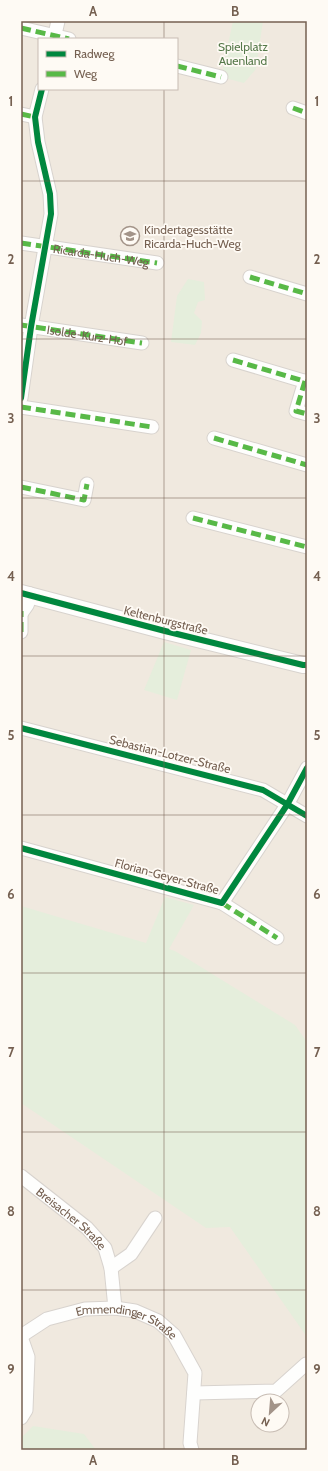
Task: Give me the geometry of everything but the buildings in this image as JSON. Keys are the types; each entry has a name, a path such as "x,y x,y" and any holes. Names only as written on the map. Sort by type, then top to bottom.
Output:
{"street":[{"path":"21,28 54,37 58,21"},
{"path":"178,66 221,77"},
{"path":"21,398 26,326 45,247 51,214 50,194 38,142 35,117 42,90"},
{"path":"293,108 307,113"},
{"path":"21,114 35,117"},
{"name":"Ricarda-Huch-Weg","path":"21,243 157,263"},
{"path":"250,277 307,294"},
{"name":"Isolde-Kurz-Hof","path":"26,326 142,343"},
{"path":"233,360 306,381 296,411 307,414"},
{"path":"21,407 152,427"},
{"path":"214,438 307,465"},
{"path":"21,487 84,500 87,484"},
{"path":"193,518 307,548"},
{"name":"Keltenburgstraße","path":"21,611 26,604 25,594 166,632 307,665"},
{"path":"21,611 21,632"},
{"name":"Sebastian-Lotzer-Straße","path":"21,728 262,790 307,816"},
{"name":"Florian-Geyer-Straße","path":"222,903 288,805 307,768"},
{"name":"Florian-Geyer-Straße","path":"21,848 222,903 276,938"},
{"name":"Breisacher Straße","path":"21,1176 87,1228 105,1248 111,1268 115,1308"},
{"path":"111,1268 131,1254 155,1218"},
{"name":"Emmendinger Straße","path":"21,1336 47,1319 85,1309 115,1308 135,1311 158,1322 174,1335 195,1373 190,1443 192,1450"},
{"path":"21,1336 28,1357 26,1410 21,1418"},
{"path":"194,1393 276,1391 306,1364"}],"shaded area":[{"path":"21,21 307,21 307,1450 21,1450"}],"green space":[{"name":"Spielplatz Auenland","path":"233,21 263,21 256,69 244,83 221,77"},
{"path":"188,279 204,282 205,300 198,302 194,313 202,321 201,333 195,345 171,342 177,296"},
{"path":"164,642 191,650 177,700 144,690"},
{"path":"165,897 194,905 169,949 175,951 295,1025 307,1042 307,1337 230,1227 206,1228 21,1103 21,906 146,943"},
{"path":"33,1426 84,1434 96,1450 21,1450 21,1438"}],"marked path":[{"path":"21,28 65,38"},
{"path":"178,66 221,77"},
{"path":"293,108 307,113"},
{"path":"21,114 35,117"},
{"path":"21,243 157,263"},
{"path":"250,277 307,294"},
{"path":"21,325 142,343"},
{"path":"233,360 307,382"},
{"path":"305,381 296,411 307,414"},
{"path":"21,407 152,427"},
{"path":"214,438 307,465"},
{"path":"21,487 84,500 87,484"},
{"path":"193,518 307,547"},
{"path":"21,611 21,632"},
{"path":"222,903 277,938"}],"cycle path":[{"path":"21,398 31,327 51,214 50,194 38,142 35,117 42,90"},
{"path":"21,593 165,631 307,665"},
{"path":"21,728 263,790 307,816"},
{"path":"21,848 222,903 287,805 307,768"}],"place":[{"name":"Kindertagesstätte Ricarda-Huch-Weg","path":"130,236"}]}
